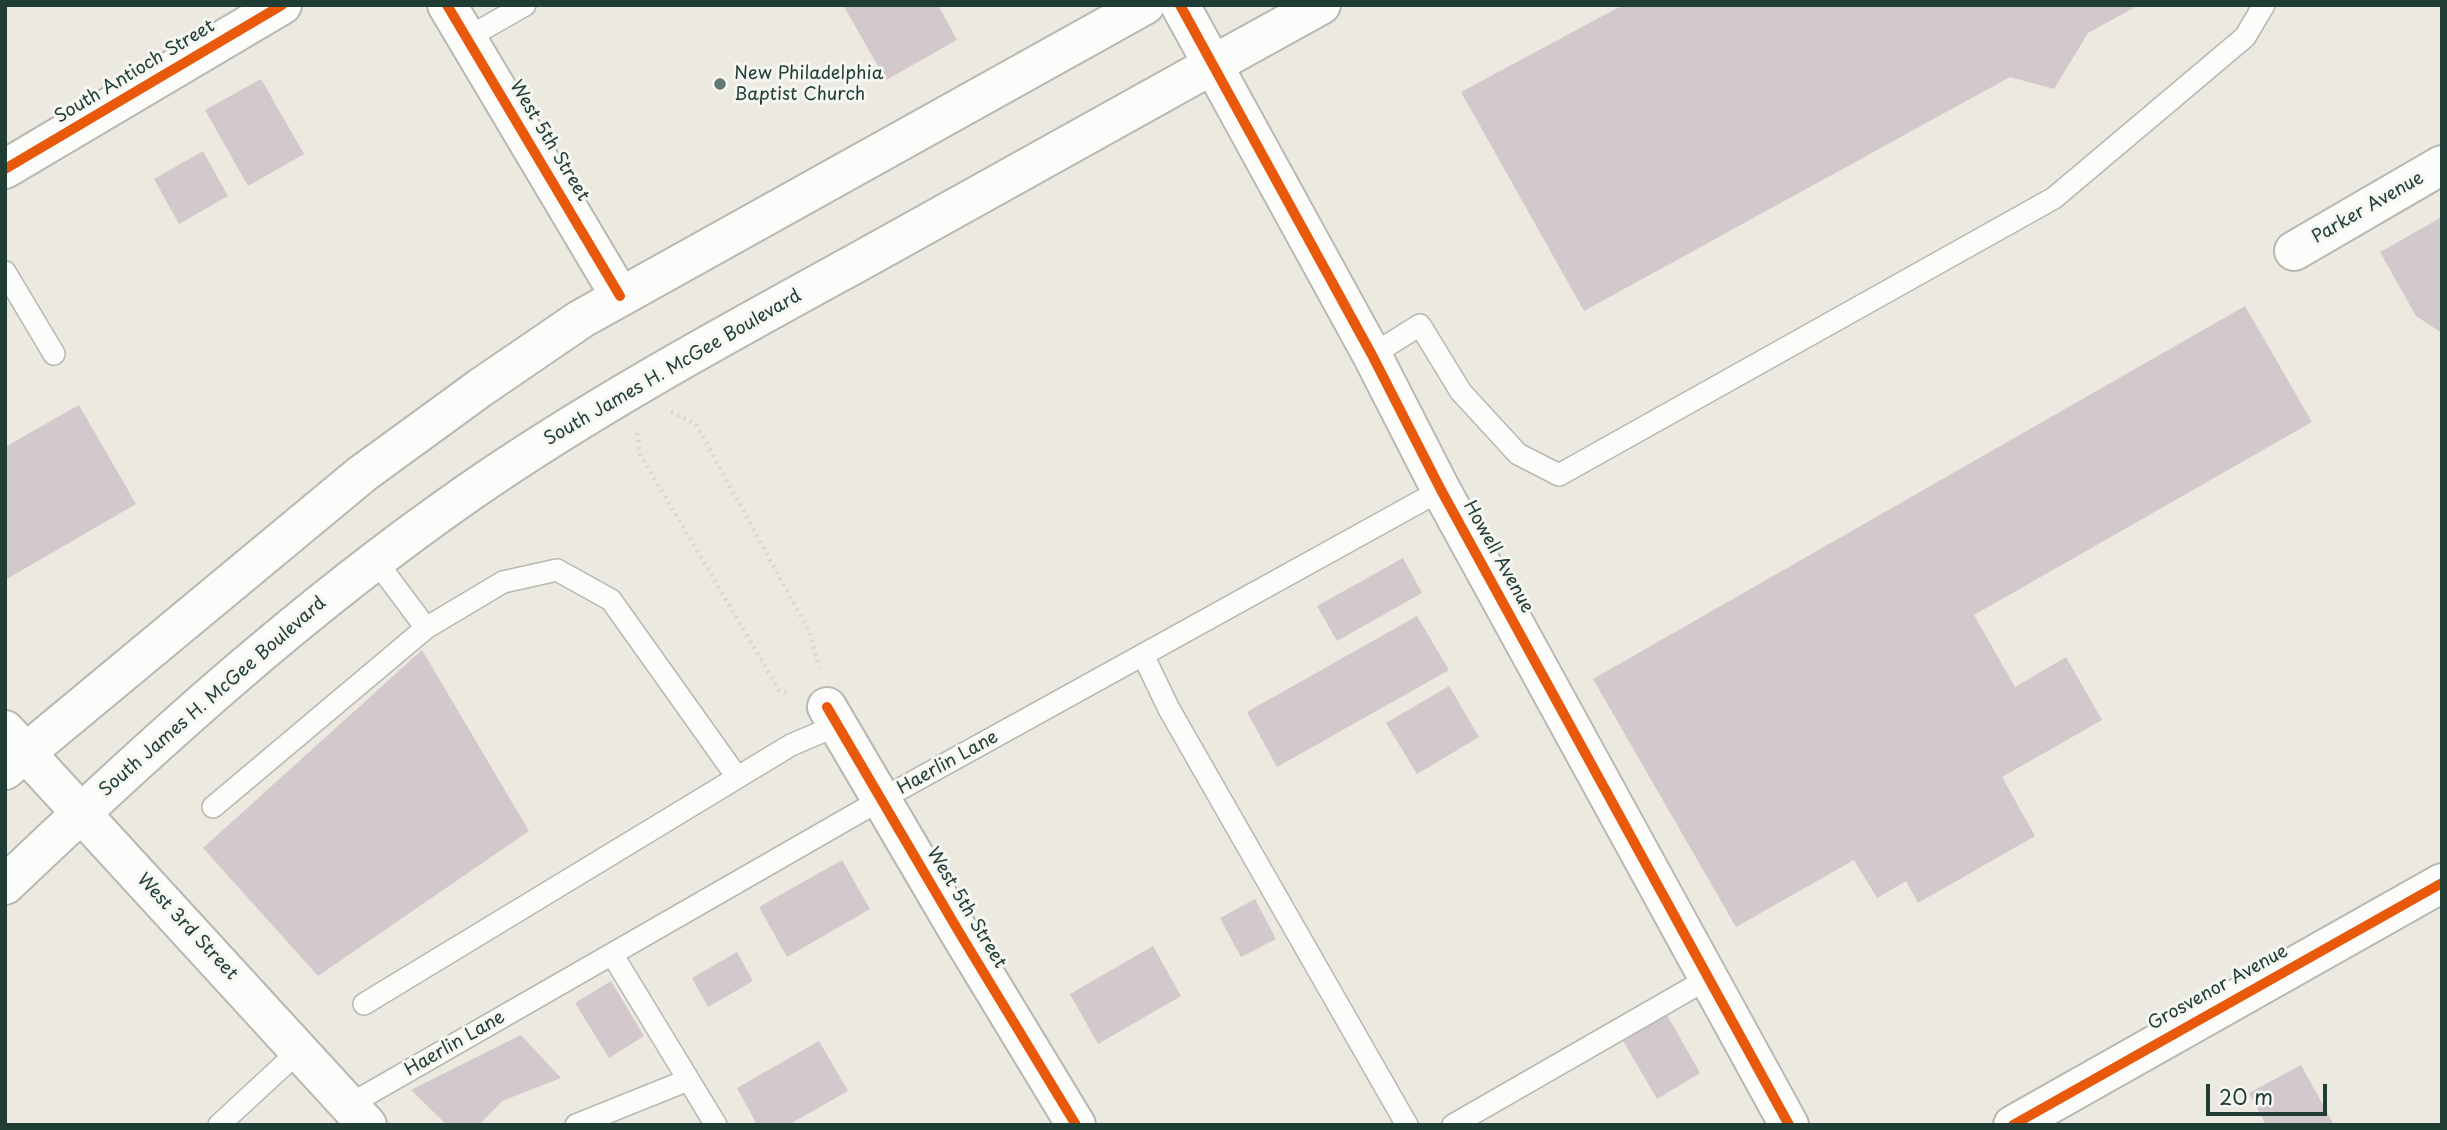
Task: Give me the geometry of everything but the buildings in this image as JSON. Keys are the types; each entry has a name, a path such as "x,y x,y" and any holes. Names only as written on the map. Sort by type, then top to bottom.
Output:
{"main road":[{"name":"South Antioch Street","path":"5,169 282,5"},
{"name":"West 5th Street","path":"447,5 620,296"},
{"path":"12,751 362,474 480,388 620,296 1145,5"},
{"name":"Howell Avenue","path":"1180,5 1372,355 1441,490 1789,1125"},
{"name":"South James H. McGee Boulevard","path":"5,885 81,812 242,667 329,596 468,493 559,434 806,290 1321,5"},
{"name":"Parker Avenue","path":"2294,251 2442,165"},
{"name":"West 5th Street","path":"833,716 1076,1125"},
{"name":"West 3rd Street","path":"12,751 81,812 358,1115"},
{"name":"Grosvenor Avenue","path":"2013,1125 2442,883"}],"lane":[{"path":"467,38 525,5"},
{"path":"1372,355 1420,325 1461,392 1518,454 1559,475 2054,198 2245,37 2264,5"},
{"path":"5,272 54,354"},
{"name":"Haerlin Lane","path":"358,1115 612,954 882,799 1441,490"},
{"path":"376,561 426,628"},
{"path":"213,807 426,628 503,582 557,570 611,600 737,778"},
{"path":"1143,655 1176,721 1407,1125"},
{"path":"364,1004 791,745 833,716"},
{"path":"612,954 716,1125"},
{"path":"1453,1125 1709,978"},
{"path":"219,1125 300,1050"},
{"path":"576,1125 688,1080"}],"path":[{"path":"630,392 696,424 810,633 833,716"},
{"path":"630,392 640,454 779,690 833,716"}],"cycle path":[{"path":"5,169 282,5"},
{"path":"447,5 620,296"},
{"path":"1180,5 1372,355 1441,490 1789,1125"},
{"path":"827,707 1076,1125"},
{"path":"2013,1125 2442,883"}],"place":[{"name":"New Philadelphia Baptist Church","path":"720,84"}]}
